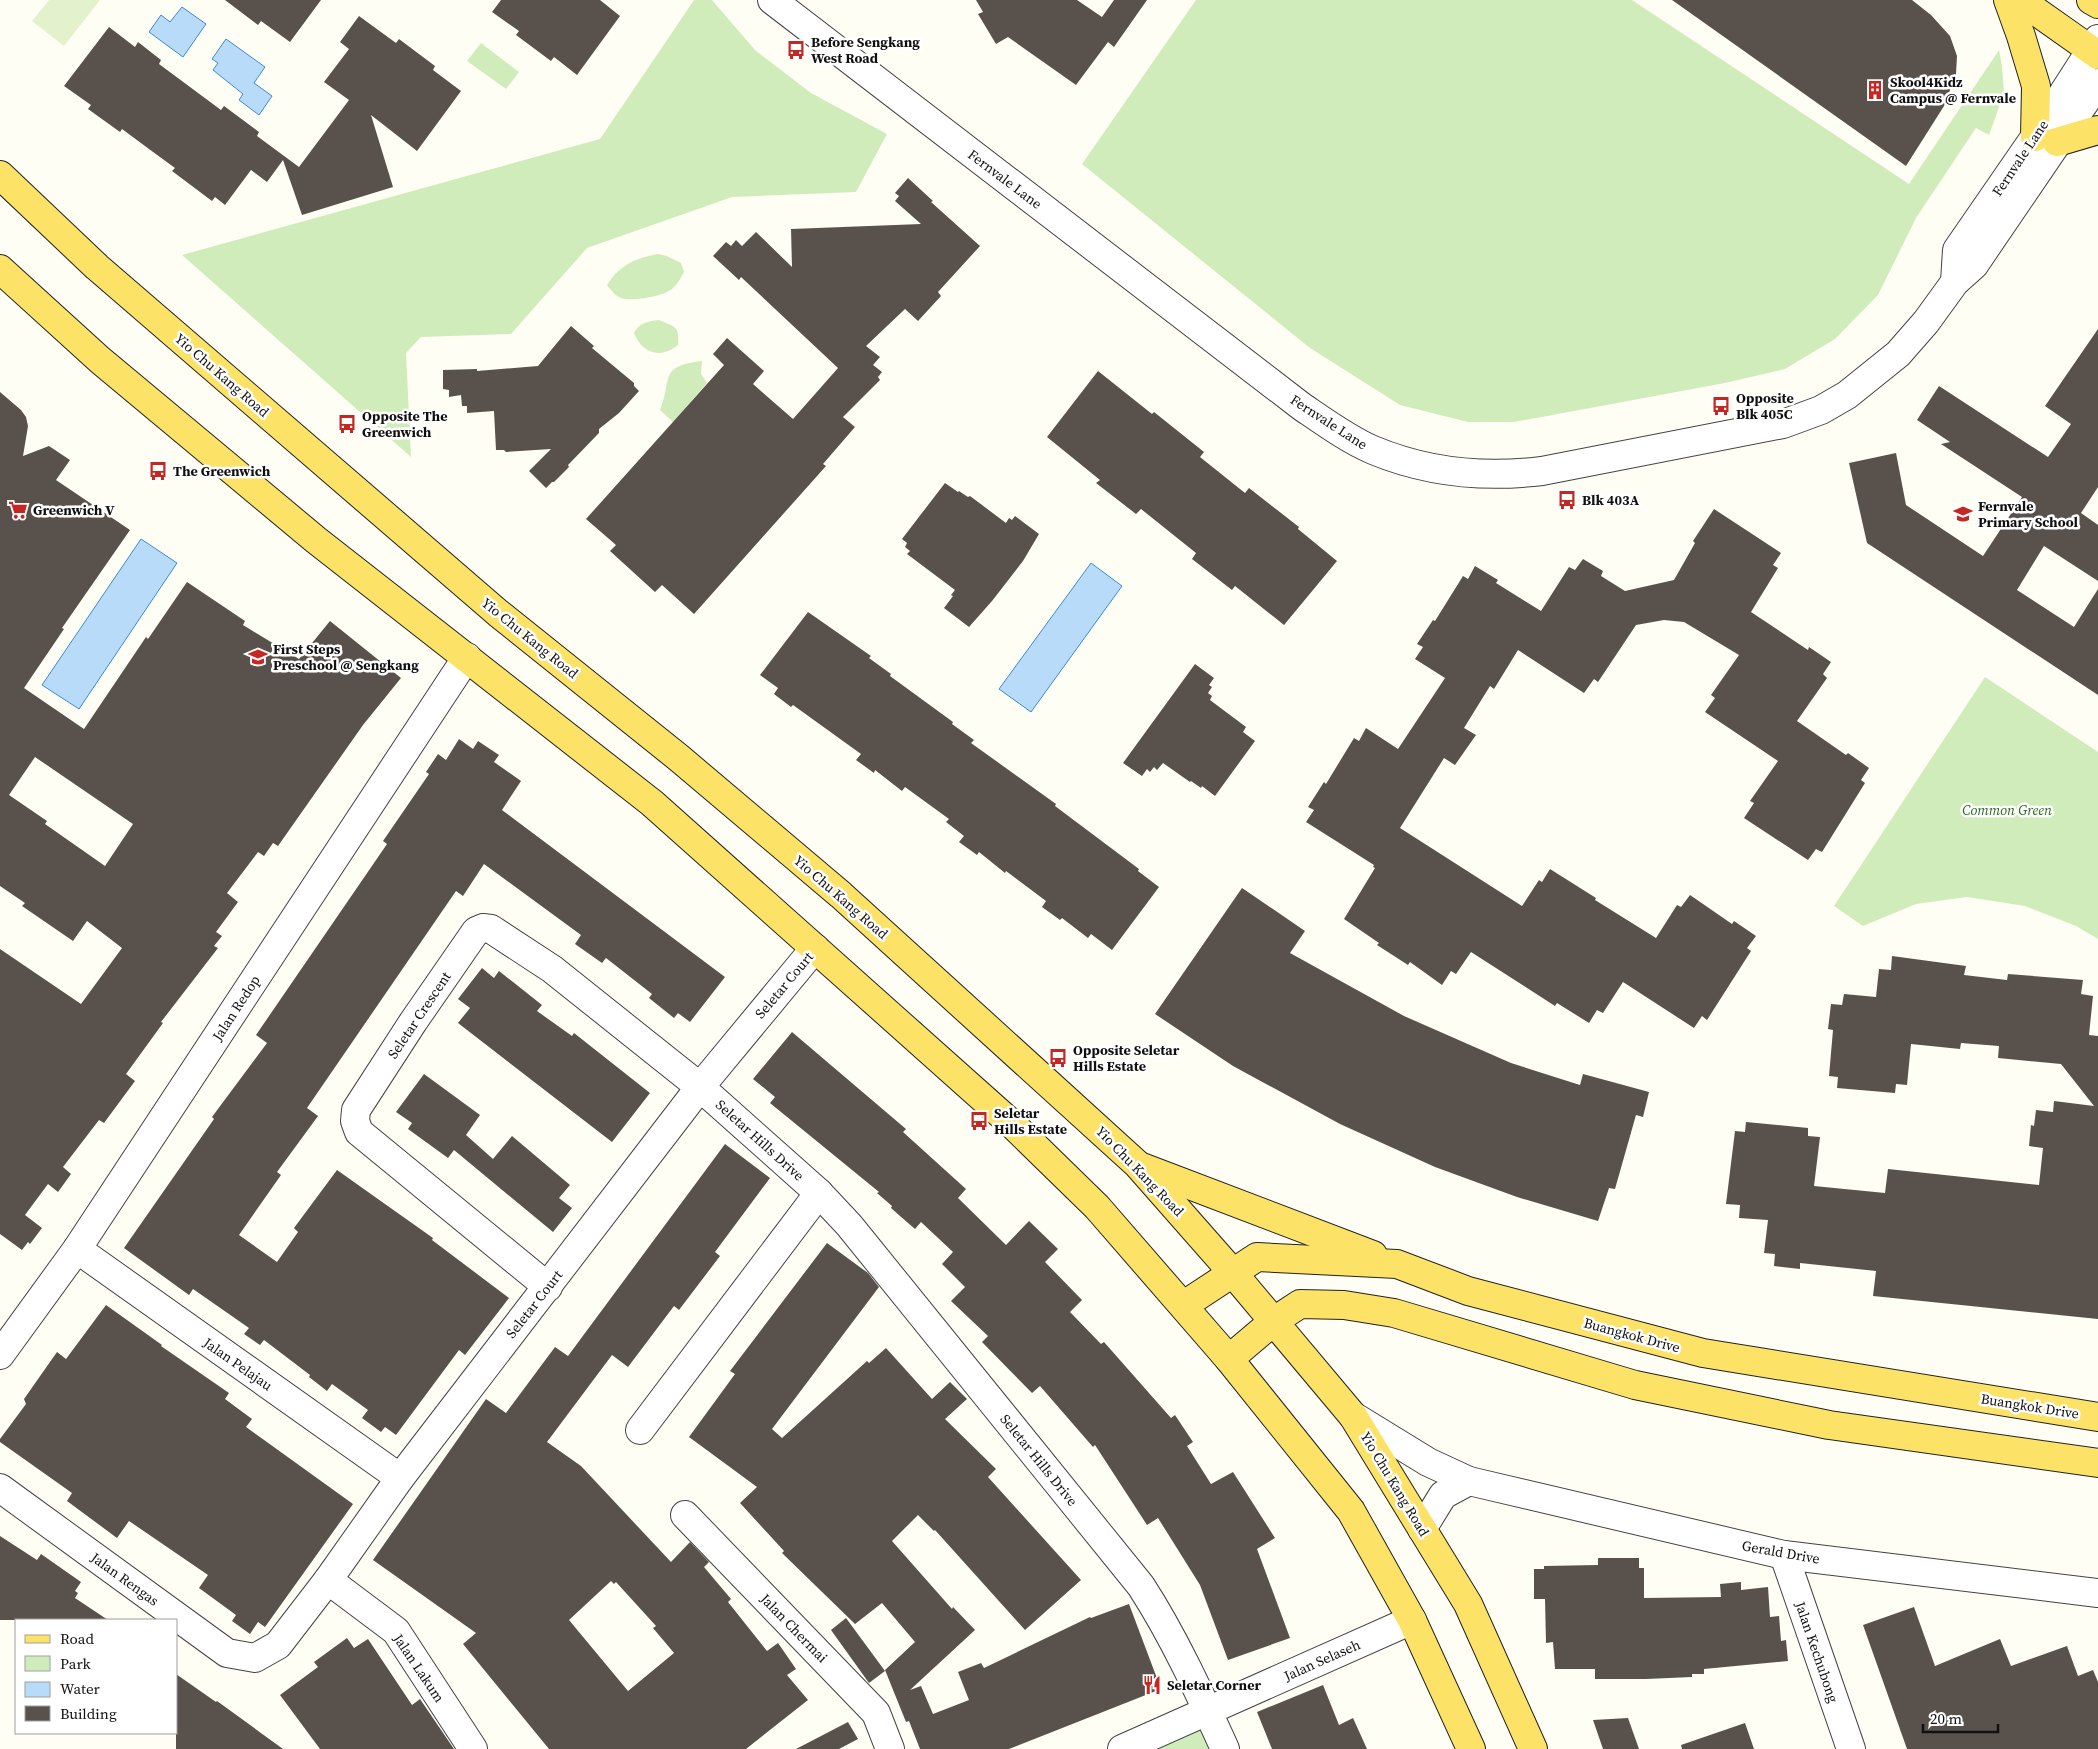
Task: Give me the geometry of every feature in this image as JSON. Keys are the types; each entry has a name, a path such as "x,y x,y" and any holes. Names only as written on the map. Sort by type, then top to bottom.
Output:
{"main road":[{"path":"2008,0 2036,86 2046,139 2098,130"},
{"path":"2020,0 2096,48"},
{"path":"2091,0 2098,4"},
{"name":"Yio Chu Kang Road","path":"0,175 97,267 498,613 679,758 841,895 1138,1165 1233,1273 1353,1416 1468,1604 1533,1749"},
{"path":"0,269 108,366 316,540 652,802 1020,1132 1097,1207 1229,1359 1351,1511 1412,1620 1471,1749"},
{"path":"1138,1165 1397,1264"},
{"name":"Buangkok Drive","path":"1184,1306 1257,1257 1397,1264 1468,1291 1703,1353 2098,1417"},
{"path":"1229,1359 1274,1321 1300,1304 1344,1305 1394,1313 1635,1385 1829,1425 2098,1463"}],"street":[{"name":"Fernvale Lane","path":"772,0 1301,406 1372,450 1427,468 1468,474 1510,475 1542,471 1783,424 1822,410 1847,395 1898,354 1926,322 1955,282 1974,264 2096,48"},
{"name":"Fernvale Lane","path":"2046,139 2098,83"},
{"name":"Jalan Redop","path":"0,1355 77,1249 467,658"},
{"name":"Seletar Crescent","path":"548,1287 359,1132 355,1121 356,1110 413,1022 476,931 483,928 492,929 552,969 700,1087"},
{"name":"Seletar Court","path":"255,1658 278,1645 328,1580 400,1478 700,1087 814,948"},
{"name":"Seletar Hills Drive","path":"700,1087 819,1193 849,1225 1141,1586 1152,1603 1225,1749"},
{"path":"640,1430 819,1193"},
{"name":"Jalan Pelajau","path":"77,1249 400,1478"},
{"name":"Gerald Drive","path":"1353,1416 1428,1462 1469,1481 1784,1555 2098,1593"},
{"path":"1422,1529 1443,1495 1469,1481"},
{"name":"Jalan Rengas","path":"0,1488 227,1652 255,1658"},
{"name":"Jalan Chermai","path":"685,1515 876,1713 890,1749"},
{"name":"Jalan Kechubong","path":"1784,1555 1851,1749"},
{"name":"Jalan Lakum","path":"328,1580 396,1632 472,1749"},
{"name":"Jalan Selaseh","path":"1122,1749 1412,1620"}],"green space":[{"path":"49,0 100,0 64,46 32,21"},
{"path":"694,0 712,0 755,50 811,93 887,134 856,192 732,197 587,248 511,334 421,337 406,353 411,457 182,255 600,139"},
{"path":"1196,0 1632,0 1909,184 1999,50 2004,93 1989,135 1976,128 1916,218 1878,295 1835,339 1785,369 1725,383 1514,422 1468,422 1400,405 1310,348 1082,164"},
{"path":"481,43 519,72 506,89 467,61"},
{"path":"658,254 681,263 684,272 676,285 669,291 648,298 626,299 617,296 607,285 623,267 635,260"},
{"path":"659,320 675,328 678,334 678,345 659,353 647,350 642,346 634,333 644,323"},
{"path":"702,361 701,374 707,383 673,422 660,410 669,376 678,367"},
{"name":"Common Green","path":"1985,677 2098,752 2098,939 2076,926 2025,906 1967,897 1916,904 1863,926 1834,906"},
{"path":"1205,1719 1219,1749 1138,1749"}],"water":[{"path":"182,7 206,24 183,57 149,32 161,15 170,22"},
{"path":"226,39 265,67 254,83 272,96 259,115 239,100 243,94 213,70 218,63 212,59"},
{"path":"141,539 177,563 79,709 42,685"},
{"path":"1091,563 1122,586 1031,712 999,689"}],"building":[{"path":"225,0 321,0 290,42 261,21 258,25"},
{"path":"501,0 600,0 620,16 577,75 554,57 551,61 516,35 519,31 492,12"},
{"path":"976,0 1077,0 1102,17 1114,0 1147,0 1114,47 1108,42 1076,85 1008,37 996,44 978,14 983,12"},
{"name":"Skool4Kidz Campus @ Fernvale","path":"1672,0 1912,0 1931,15 1950,36 1957,56 1956,74 1944,106 1906,166"},
{"path":"359,16 396,43 399,39 435,66 433,70 461,91 417,151 371,115 393,187 302,215 283,160 267,182 251,170 225,205 215,197 212,201 172,171 175,168 122,129 120,132 88,109 91,105 64,86 109,27 135,47 138,42 161,60 159,64 221,110 224,106 259,132 257,136 299,167 349,100 324,82 349,49 340,42"},
{"path":"908,178 933,201 931,202 980,246 938,292 941,296 918,321 905,309 866,346 880,357 873,365 882,372 878,377 880,380 843,417 855,427 823,464 826,466 694,614 662,585 655,592 610,551 616,545 586,519 724,365 713,354 727,338 764,371 753,384 793,419 838,368 741,277 739,280 713,256 726,242 731,246 736,240 742,246 756,232 792,267 791,229 921,224 895,201 899,196 895,193"},
{"path":"571,326 594,346 592,348 634,383 634,386 639,391 619,413 599,429 599,433 568,465 569,467 546,488 529,471 551,449 506,452 504,450 496,450 494,411 467,413 467,406 462,406 461,395 449,397 449,390 443,389 443,370 477,369 477,371 538,366"},
{"name":"Fernvale Primary School","path":"2098,329 2098,487 2081,513 2098,525 2098,581 2044,546 2017,590 2074,627 2098,589 2098,695 1867,543 1849,463 1896,453 1906,505 1983,556 2022,497 1941,444 1950,442 1917,420 1939,386 2048,457 2071,424 2045,406"},
{"path":"1098,371 1204,452 1200,457 1245,493 1249,488 1299,527 1298,529 1337,561 1284,625 1235,586 1232,590 1192,559 1196,553 1141,509 1136,514 1096,483 1100,480 1047,437"},
{"path":"0,392 21,410 26,417 28,426 23,456 49,446 70,460 56,480 130,530 62,628 64,629 24,688 84,729 146,637 148,639 187,582 245,621 243,625 299,659 330,621 401,678 363,725 278,846 273,843 264,856 258,852 227,893 238,902 216,932 222,936 214,946 218,948 161,1022 163,1023 126,1074 135,1081 104,1123 99,1120 63,1167 71,1174 58,1192 48,1184 25,1215 42,1228 30,1244 28,1242 22,1250 0,1234 0,949 81,1004 122,948 87,921 73,941 22,906 25,903 0,886","holes":["35,757 133,824 105,866 45,824 47,821 9,795"]},
{"path":"945,483 958,492 968,497 970,496 1006,523 1009,518 1012,520 1015,516 1039,534 1023,561 969,627 944,608 955,590 907,554 910,551 905,547 907,543 902,539"},
{"path":"1714,509 1781,553 1773,565 1778,568 1751,612 1808,650 1809,647 1831,662 1823,674 1827,678 1797,721 1846,755 1848,753 1869,768 1861,780 1865,783 1822,852 1816,849 1808,860 1744,818 1754,803 1750,801 1778,761 1705,712 1715,698 1711,695 1739,655 1684,622 1664,620 1636,625 1598,682 1594,679 1584,693 1518,650 1494,689 1490,686 1464,728 1476,735 1455,765 1444,758 1400,828 1522,906 1539,880 1542,882 1550,869 1656,938 1677,905 1681,907 1690,895 1732,924 1734,921 1756,936 1747,948 1751,951 1707,1020 1702,1016 1694,1028 1623,982 1603,1013 1597,1010 1589,1023 1557,1003 1555,1006 1471,952 1456,974 1451,971 1442,985 1410,962 1408,965 1377,945 1379,943 1344,919 1375,868 1373,867 1374,865 1306,822 1314,810 1308,807 1324,782 1326,784 1354,738 1359,741 1366,728 1398,749 1445,678 1415,659 1423,647 1417,644 1433,620 1435,621 1463,576 1468,579 1475,566 1498,580 1496,583 1541,611 1569,567 1575,570 1583,559 1603,571 1601,576 1625,591 1674,580 1695,543 1693,541"},
{"path":"808,612 871,656 869,658 891,674 890,676 953,722 952,724 974,740 971,743 1056,804 1055,806 1139,869 1138,871 1159,887 1112,950 1091,934 1088,938 1062,918 1060,920 1042,907 1046,901 1006,871 1005,873 979,852 977,855 959,842 964,836 946,822 949,819 905,787 902,791 875,770 874,773 856,760 861,754 793,705 791,707 774,694 778,688 760,675"},
{"path":"1195,664 1214,678 1209,685 1212,687 1208,693 1212,696 1210,700 1246,727 1243,732 1255,741 1215,796 1202,786 1201,788 1190,782 1163,763 1157,770 1154,767 1150,772 1147,769 1142,776 1123,763"},
{"path":"459,739 473,749 478,741 499,755 494,762 521,781 502,810 725,977 690,1022 678,1013 674,1018 649,998 652,994 606,958 602,963 575,944 581,935 484,864 463,896 456,891 307,1108 318,1116 277,1172 281,1175 239,1235 277,1262 298,1232 294,1228 337,1170 433,1238 432,1240 509,1298 465,1355 459,1350 396,1435 385,1427 381,1432 362,1418 368,1410 332,1384 327,1391 309,1377 310,1375 264,1340 260,1345 244,1334 249,1328 193,1289 189,1295 124,1248 214,1119 212,1117 267,1043 256,1035 387,844 383,841 429,774 426,772 438,754 446,760"},
{"path":"1242,888 1305,931 1290,953 1404,1016 1511,1063 1580,1085 1583,1074 1649,1092 1643,1117 1636,1115 1615,1189 1609,1188 1598,1221 1517,1197 1435,1167 1340,1124 1233,1066 1155,1014"},
{"path":"1892,956 1966,966 1964,975 2007,980 2008,974 2083,980 2081,994 2093,996 2089,1035 2098,1036 2098,1319 1873,1296 1876,1271 1800,1263 1800,1269 1774,1266 1775,1254 1764,1253 1768,1220 1739,1218 1740,1205 1726,1204 1735,1131 1745,1132 1746,1122 1808,1128 1808,1136 1820,1137 1814,1186 1885,1193 1888,1169 2039,1185 2043,1148 2029,1146 2031,1125 2034,1126 2036,1110 2053,1112 2054,1101 2094,1106 2061,1064 1998,1058 1999,1046 1961,1043 1960,1049 1911,1044 1907,1085 1896,1084 1895,1093 1837,1088 1838,1077 1829,1076 1833,1030 1828,1029 1831,1004 1842,1005 1844,994 1876,997 1879,969 1891,970"},
{"path":"482,968 494,978 499,971 542,1005 537,1011 572,1036 574,1033 650,1093 612,1142 458,1023 470,1008 458,999"},
{"path":"792,1032 906,1129 903,1132 966,1189 958,1198 1006,1245 1029,1221 1058,1249 1045,1262 1082,1300 1070,1312 1101,1344 1104,1342 1171,1418 1175,1415 1193,1442 1187,1446 1211,1484 1233,1472 1275,1538 1257,1549 1290,1638 1228,1660 1200,1585 1158,1518 1147,1525 1095,1445 1093,1447 1040,1386 1032,1393 982,1342 988,1336 951,1301 965,1287 942,1264 953,1252 921,1222 915,1229 891,1208 892,1206 877,1193 879,1192 770,1103 775,1097 753,1079"},
{"path":"424,1074 480,1115 466,1135 493,1159 512,1136 570,1185 559,1198 572,1208 553,1232 454,1150 448,1158 408,1129 412,1123 396,1112"},
{"path":"725,1144 770,1178 715,1252 720,1256 679,1310 674,1306 628,1367 612,1355 547,1442 581,1466 671,1562 690,1542 709,1562 704,1567 731,1599 728,1602 767,1651 778,1643 796,1669 787,1675 808,1700 746,1749 549,1749 463,1644 476,1633 373,1560 486,1399 506,1413 555,1347 568,1356","holes":["611,1581 614,1584 616,1582 656,1626 653,1628 674,1653 628,1691 569,1620"]},
{"path":"827,1243 868,1273 879,1287 772,1429 782,1438 867,1361 869,1363 886,1348 932,1399 950,1382 967,1399 945,1419 996,1469 988,1477 1081,1580 1025,1630 935,1530 918,1515 892,1541 952,1609 953,1607 975,1630 910,1690 921,1686 933,1714 969,1700 958,1672 981,1663 984,1668 1090,1617 1129,1604 1161,1689 1009,1749 920,1749 909,1721 906,1722 885,1670 915,1642 882,1603 855,1624 782,1553 784,1551 740,1503 757,1487 689,1437 735,1374 730,1371"},
{"path":"106,1305 229,1393 225,1399 252,1419 246,1427 353,1504 265,1627 258,1622 250,1634 232,1621 236,1615 199,1588 208,1575 129,1521 117,1538 67,1501 72,1493 0,1442 0,1439 26,1404 24,1399 57,1352 66,1359"},
{"path":"0,1536 37,1560 41,1554 81,1582 75,1591 78,1593 75,1598 106,1619 15,1619 0,1620"},
{"path":"1598,1558 1639,1558 1639,1568 1644,1568 1644,1598 1721,1597 1720,1584 1741,1582 1741,1590 1768,1587 1770,1617 1779,1616 1781,1641 1786,1640 1788,1661 1704,1669 1704,1674 1692,1674 1692,1677 1646,1679 1595,1679 1595,1669 1555,1669 1553,1642 1546,1643 1545,1599 1534,1599 1534,1569 1544,1569 1544,1566 1598,1565"},
{"path":"1914,1607 1935,1666 2000,1639 2011,1666 2067,1646 2078,1676 2093,1670 2098,1682 2098,1749 1907,1749 1863,1625"},
{"path":"846,1618 885,1671 869,1683 831,1630"},
{"path":"347,1638 354,1648 368,1639 412,1705 420,1699 454,1749 320,1749 280,1695 318,1667 314,1662"},
{"path":"178,1675 283,1749 176,1749 176,1734 178,1734"},
{"path":"1323,1685 1339,1725 1353,1718 1367,1749 1272,1749 1257,1712"},
{"path":"1628,1718 1639,1749 1603,1749 1593,1720"},
{"path":"848,1722 858,1739 839,1749 796,1749"},
{"path":"1745,1723 1754,1749 1682,1749 1681,1745"}],"place":[{"name":"Before Sengkang West Road","path":"796,50"},
{"name":"Skool4Kidz Campus @ Fernvale","path":"1875,90"},
{"name":"Opposite Blk 405C","path":"1721,406"},
{"name":"Opposite The Greenwich","path":"347,424"},
{"name":"The Greenwich","path":"158,471"},
{"name":"Blk 403A","path":"1567,500"},
{"name":"Greenwich V","path":"18,510"},
{"name":"Fernvale Primary School","path":"1963,514"},
{"name":"First Steps Preschool @ Sengkang","path":"258,657"},
{"name":"Opposite Seletar Hills Estate","path":"1058,1058"},
{"name":"Seletar Hills Estate","path":"979,1121"},
{"name":"Seletar Corner","path":"1152,1685"}]}
